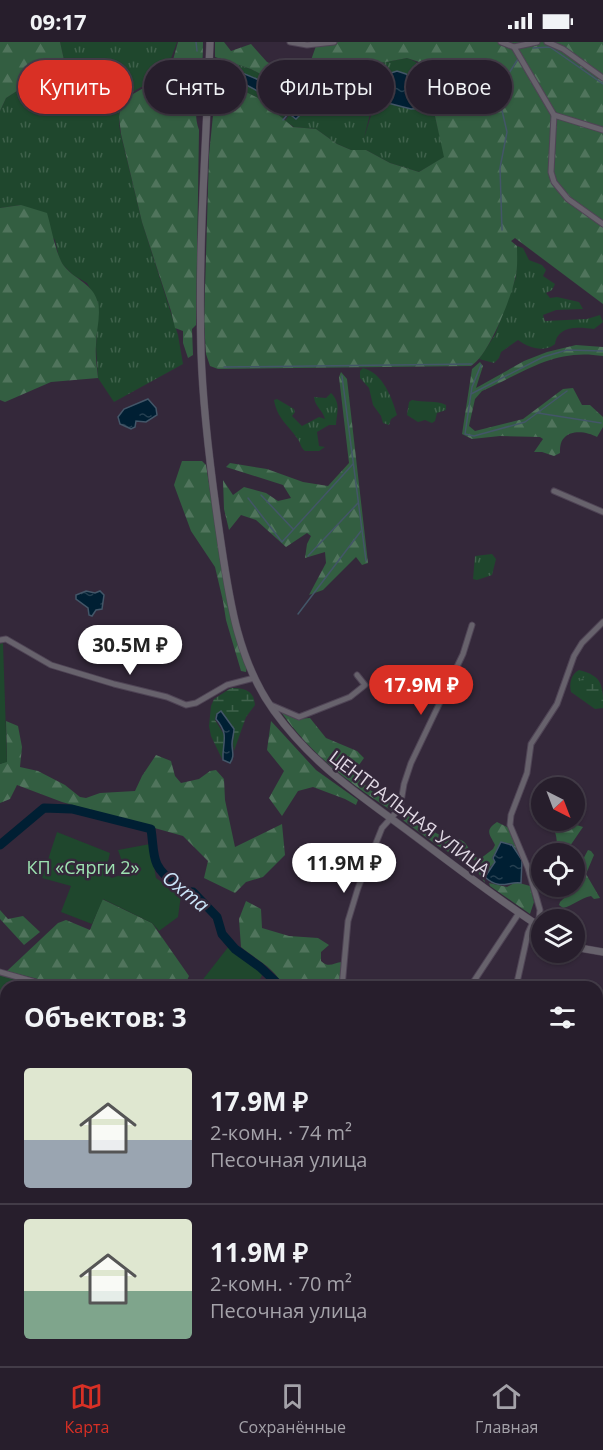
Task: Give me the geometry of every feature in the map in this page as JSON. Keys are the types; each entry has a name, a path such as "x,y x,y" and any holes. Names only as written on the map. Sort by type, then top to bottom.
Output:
{"street":[{"name":"ЦЕНТРАЛЬНАЯ УЛИЦА","path":"210,42 203,155 202,372 217,514 238,638 254,678 269,704 301,745 318,762 531,921"},
{"path":"290,42 307,45 334,42"},
{"path":"501,42 514,47 537,42"},
{"path":"547,42 563,49 603,78"},
{"path":"514,47 554,115 551,172 554,182 568,198 603,224"},
{"path":"554,115 603,130"},
{"path":"554,491 603,512"},
{"path":"540,909 528,868 510,825 511,815 527,773 531,744 557,704 574,656 582,642 603,622"},
{"path":"343,981 349,915 374,845 382,828 400,808 404,784 411,763 463,654 472,625"},
{"path":"3,639 51,665 114,684 167,696 186,705 196,703 227,685 254,678"},
{"path":"269,704 298,717 350,697 365,685 357,675"},
{"path":"474,981 519,913"},
{"path":"517,981 528,933 531,930"},
{"path":"585,949 603,952"},
{"path":"0,972 32,981"}],"green space":[{"path":"0,42 60,42 64,60 18,60 18,90 6,98 0,111"},
{"path":"60,42 177,42 170,60 144,60 144,86 132,93 132,60 64,60"},
{"path":"178,42 203,42 202,60 173,60"},
{"path":"215,42 224,42 231,51 251,44 265,60 258,60 258,73 246,67 246,60 224,60 215,57"},
{"path":"313,42 603,42 603,304 515,238 511,241 517,246 517,271 509,300 492,339 478,360 471,366 218,369 210,366 206,354 204,322 209,155 214,114 246,114 246,92 258,98 258,114 277,114 293,127 316,129 337,144 351,150 366,150 390,163 419,172 444,157 436,114 512,114 512,60 413,60 407,58 394,60 311,60 316,46"},
{"path":"407,58 412,60 406,60 406,82 394,76 394,60"},
{"path":"246,67 258,73 258,80 246,75"},
{"path":"246,85 258,91 258,98 246,92"},
{"path":"144,88 144,114 196,114 199,130 196,325 192,329 193,355 188,358 183,343 183,331 175,328 142,222 121,134 120,114 132,114 132,95"},
{"path":"18,90 18,114 119,114 120,131 142,222 178,335 183,364 114,402 98,378 96,347 98,303 87,283 73,275 63,265 55,240 21,205 0,208 0,111 6,98"},
{"path":"394,103 406,105 406,114 436,114 445,157 419,172 390,163 366,150 351,150 337,144 316,129 294,127 285,121 289,115 296,119 301,114 370,114 364,138 372,114 394,114"},
{"path":"276,114 286,114 282,119"},
{"path":"21,205 47,213 61,261 68,271 88,286 96,296 99,313 96,349 98,378 51,382 5,402 0,400 0,208"},
{"path":"517,246 523,248 529,260 542,265 546,270 543,276 555,284 552,290 546,293 550,298 557,297 579,302 583,309 556,310 543,315 545,321 587,319 600,315 603,322 594,329 565,330 560,333 551,347 541,349 518,340 501,352 494,363 479,359 495,335 516,277"},
{"path":"576,345 603,347 603,356 569,355 540,363 482,391 475,399 469,426 475,431 523,419 563,389 573,388 582,405 590,405 603,417 603,427 597,437 585,433 571,433 560,445 560,453 554,456 534,452 543,439 540,437 500,436 472,439 462,434 472,369 480,362 483,366 476,388 524,361 547,352"},
{"path":"363,368 376,375 389,394 397,415 391,419 389,425 383,423 373,405 369,388 360,378 360,371"},
{"path":"341,372 347,379 368,563 362,565 356,557 323,590 309,595 326,563 325,552 305,558 311,536 307,533 286,547 256,520 241,515 229,530 224,509 223,480 233,495 244,487 266,493 278,501 291,498 283,485 226,467 230,463 267,469 303,482 328,486 349,463 339,377"},
{"path":"331,393 337,404 336,425 329,425 317,432 319,446 325,447 319,451 305,451 280,417 274,400 277,399 294,409 292,416 302,426 319,417 325,419 314,397 326,398"},
{"path":"412,400 442,403 446,405 446,410 437,413 432,423 425,420 418,422 407,415 409,402"},
{"path":"182,461 202,461 206,465 225,583 247,667 246,672 241,671 226,620 215,567 191,531 174,485"},
{"path":"492,554 496,559 492,575 477,580 473,579 475,556"},
{"path":"3,643 7,762 0,764 0,644"},
{"path":"579,670 593,675 600,683 603,708 595,709 571,692 571,679"},
{"path":"586,676 594,680 601,689 603,701 598,704 584,697 576,689 578,682"},
{"path":"231,688 248,691 253,696 255,705 246,717 234,751 234,729 221,711 216,714 215,720 225,736 222,759 211,736 209,726 211,706 214,699"},
{"path":"281,712 296,719 310,718 326,738 357,751 364,758 354,772 370,790 399,807 392,811 346,779 306,742"},
{"path":"6,721 18,726 22,747 20,767 38,771 65,785 80,797 86,798 100,793 135,791 156,755 171,761 175,776 181,783 199,779 210,771 216,770 224,779 225,800 235,847 282,824 285,855 263,877 246,882 235,893 204,878 208,861 183,836 62,802 17,785 10,799 0,803 0,764 7,761"},
{"path":"271,721 316,770 358,800 356,805 313,787 298,791 282,816 269,798 284,771 267,750"},
{"path":"403,811 441,836 461,840 469,849 467,853 480,859 495,845 489,830 497,822 509,828 522,858 512,844 501,842 492,858 495,862 490,867 490,871 483,875 485,883 479,874 476,861 468,858 462,860 438,846 404,821"},
{"path":"554,831 580,831 572,843 557,843"},
{"name":"КП «Сярги 2»","path":"57,832 110,853 105,874 112,878 126,873 118,850 150,844 156,878 181,895 178,917 159,931 152,923 103,899 92,924 61,912 71,886 42,878"},
{"path":"588,850 594,855 586,874 600,898 587,897 563,908 559,905 565,897 585,897 585,856"},
{"path":"516,882 530,886 534,902 530,914 489,883 507,887"},
{"path":"102,899 152,923 189,976 187,981 45,981 7,971 58,923 66,920 90,930"},
{"path":"246,901 261,909 262,928 289,936 318,938 329,945 321,952 321,961 329,965 342,962 340,981 280,981 271,970 241,947 239,919"},
{"path":"0,910 8,919 23,916 40,932 24,945 0,919"},
{"path":"229,946 263,973 259,981 202,981"},
{"path":"0,972 40,981 0,981"}],"water":[{"path":"397,71 406,74 406,108 394,105 394,72"},
{"path":"246,75 258,80 258,91 246,85"},
{"path":"290,114 301,114 296,119"},
{"path":"148,399 156,408 157,415 146,422 136,421 135,427 131,429 120,424 118,417 124,409"},
{"path":"86,591 95,593 100,591 104,595 102,609 96,610 92,616 89,615 88,608 76,599 76,595"},
{"path":"221,711 234,729 233,756 230,763 223,760 224,734 216,719 217,714"},
{"path":"501,842 512,845 522,860 521,883 500,885 485,877 495,862 493,858"}],"waterway":[{"path":"196,42 197,51"},
{"path":"533,48 550,47 603,84"},
{"path":"502,230 500,168 507,132 501,106 504,81 518,59"},
{"path":"283,120 288,114"},
{"path":"471,394 543,357 567,350 603,351"},
{"path":"224,367 472,364"},
{"path":"481,365 472,387 465,434 474,436 525,422 567,391"},
{"path":"342,376 366,561"},
{"path":"538,413 601,423"},
{"path":"248,498 282,542 353,464"},
{"path":"261,495 293,529"},
{"path":"308,556 358,503"},
{"path":"298,614 361,531"},
{"name":"Охта","path":"0,845 44,808 72,809 151,829 155,860 162,872 182,888 193,892 217,917 222,934 235,949 275,981"}]}
